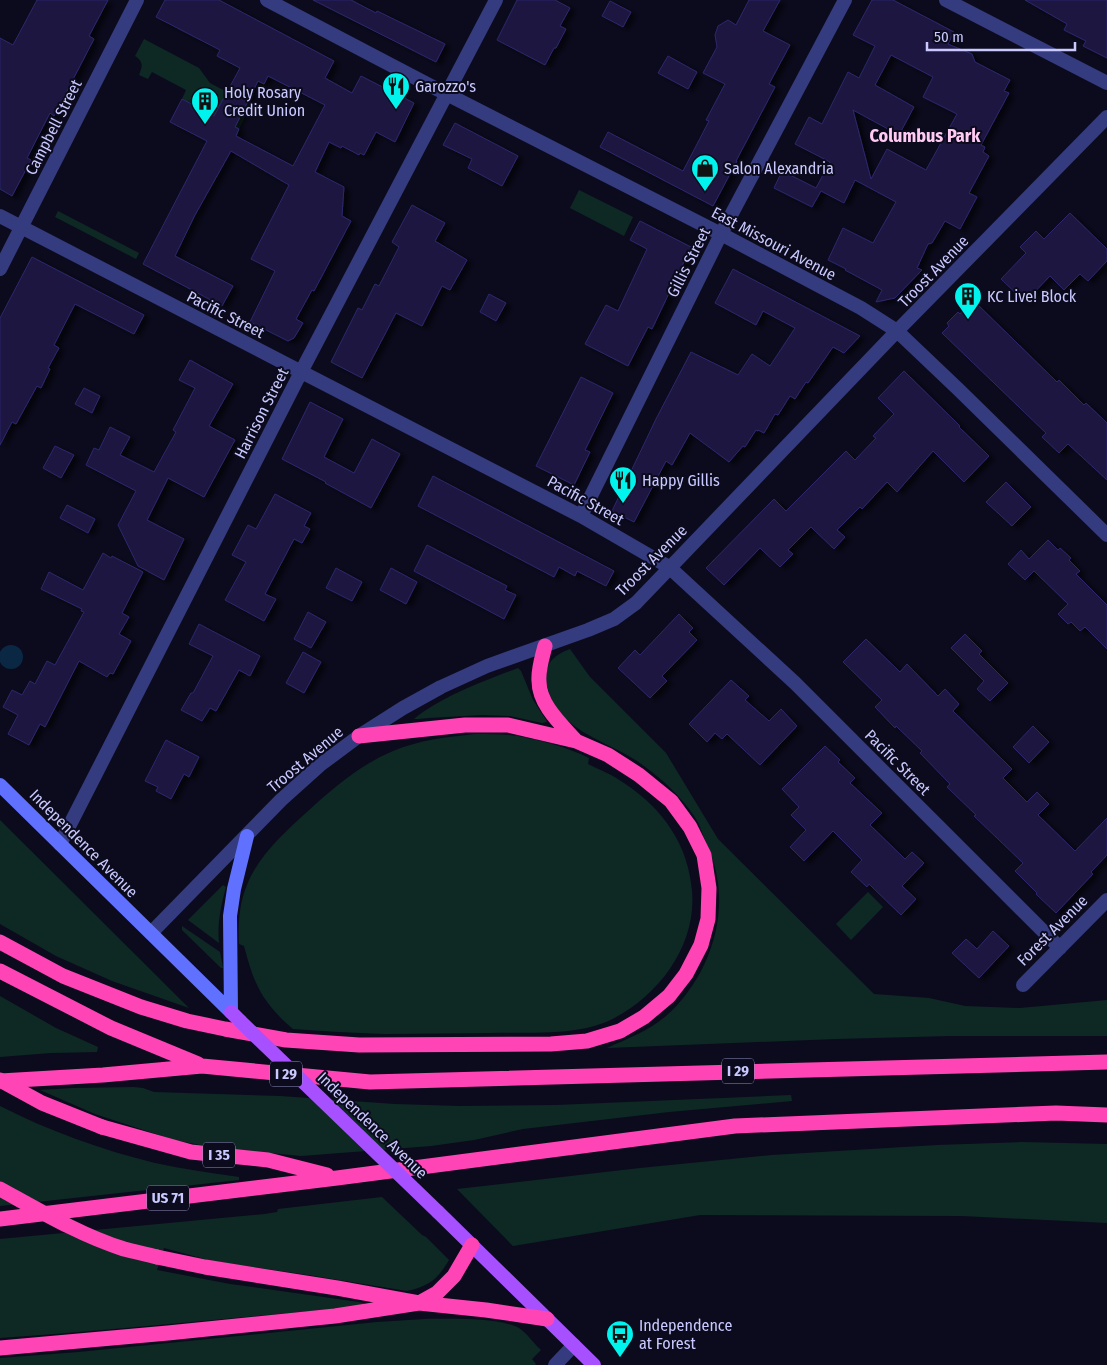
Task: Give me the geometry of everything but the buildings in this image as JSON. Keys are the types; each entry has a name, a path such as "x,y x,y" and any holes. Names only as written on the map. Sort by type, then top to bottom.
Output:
{"highway":[{"path":"545,646 538,683 544,700 556,718 576,741"},
{"path":"0,942 63,976 141,1007 187,1021 286,1040 359,1045 551,1044 587,1041 620,1031 644,1017 669,996 686,974 701,945 708,919 709,888 704,855 690,827 671,801 639,775 608,755 576,741 508,725 465,725 359,736"},
{"path":"0,971 111,1028 202,1066"},
{"name":"I 29","path":"202,1066 370,1082 1107,1062"},
{"path":"0,1081 103,1075 202,1066"},
{"name":"I 35","path":"0,1081 42,1103 102,1127 191,1152 268,1160 337,1178"},
{"path":"337,1178 735,1126 1056,1113 1107,1115"},
{"name":"US 71","path":"0,1218 337,1178"},
{"path":"0,1189 84,1233 123,1248 158,1257 205,1267 419,1303 547,1319"},
{"path":"0,1348 335,1316 419,1303 437,1293 454,1276 472,1245"}],"main road":[{"name":"Independence Avenue","path":"0,785 235,1017 594,1365"},
{"path":"235,1017 230,916 234,889 247,836"}],"street":[{"name":"Campbell Street","path":"0,269 137,0"},
{"name":"East Missouri Avenue","path":"266,0 861,308 897,331 958,388 1107,535"},
{"name":"Harrison Street","path":"60,844 301,372 496,0"},
{"name":"Gillis Street","path":"581,516 721,234 845,0"},
{"path":"946,0 1107,83"},
{"name":"Troost Avenue","path":"151,933 288,794 320,765 359,736 441,687 486,666 545,646 614,619 636,603 897,331 1107,117"},
{"name":"Pacific Street","path":"0,216 581,516 669,567 794,683 1060,948"},
{"name":"Forest Avenue","path":"1023,985 1107,900"},
{"path":"555,1365 574,1345"}],"green space":[{"path":"144,39 199,68 210,83 251,105 239,129 182,99 186,90 152,72 148,79 139,75 142,64 135,56"},
{"path":"579,190 633,217 624,236 570,208"},
{"path":"58,211 139,253 136,259 55,217"},
{"path":"570,649 590,677 666,753 718,839 874,994 929,998 965,1006 1020,1008 1107,1000 1107,1036 950,1036 607,1048 638,1034 660,1021 680,1002 692,986 702,969 716,931 719,891 709,848 697,821 681,799 644,766 583,732 564,717 556,707 547,686 547,669 551,661"},
{"path":"518,668 533,700 547,722 542,723 510,716 482,715 414,719 450,696"},
{"path":"475,734 518,736 555,745 581,754 589,758 588,764 624,783 651,804 662,816 679,843 685,858 690,874 692,891 692,912 688,932 670,969 657,986 624,1012 606,1022 579,1029 533,1033 384,1034 293,1029 265,999 253,975 244,946 239,944 242,899 258,864 281,836 317,803 347,778 369,763 393,751 413,744"},
{"path":"0,820 189,1008 112,981 56,956 0,924"},
{"path":"223,885 226,887 220,915 219,943 188,920"},
{"path":"868,892 883,907 851,940 836,924"},
{"path":"182,926 220,952 223,968 182,930"},
{"path":"0,996 56,1028 98,1047 97,1052 0,1057"},
{"path":"134,1087 154,1092 280,1096 395,1104 459,1106 556,1105 791,1095 792,1101 669,1112 523,1129 474,1140 431,1146 301,1156 216,1148 174,1140 95,1114 40,1090"},
{"path":"0,1106 57,1132 115,1152 166,1165 239,1177 239,1180 0,1206"},
{"path":"1022,1142 1107,1144 1107,1223 962,1216 700,1215 513,1246 457,1189 772,1155"},
{"path":"382,1197 449,1260 432,1281 421,1287 407,1291 212,1261 164,1248 157,1270 230,1284 364,1303 364,1307 0,1338 0,1239 265,1214 277,1212 278,1209"},
{"path":"425,1319 473,1319 510,1324 522,1330 541,1350 532,1359 535,1365 0,1365 0,1358"}],"water":[{"path":"11,645 20,648 23,657 20,666 11,669 2,666 -1,657 2,648"}],"place":[{"name":"Garozzo's","path":"396,110"},
{"name":"Holy Rosary Credit Union","path":"205,125"},
{"name":"Salon Alexandria","path":"705,192"},
{"name":"KC Live! Block","path":"968,320"},
{"name":"Happy Gillis","path":"623,504"},
{"name":"Independence at Forest","path":"620,1358"}],"district":[{"name":"Columbus Park","path":"925,136"}]}
